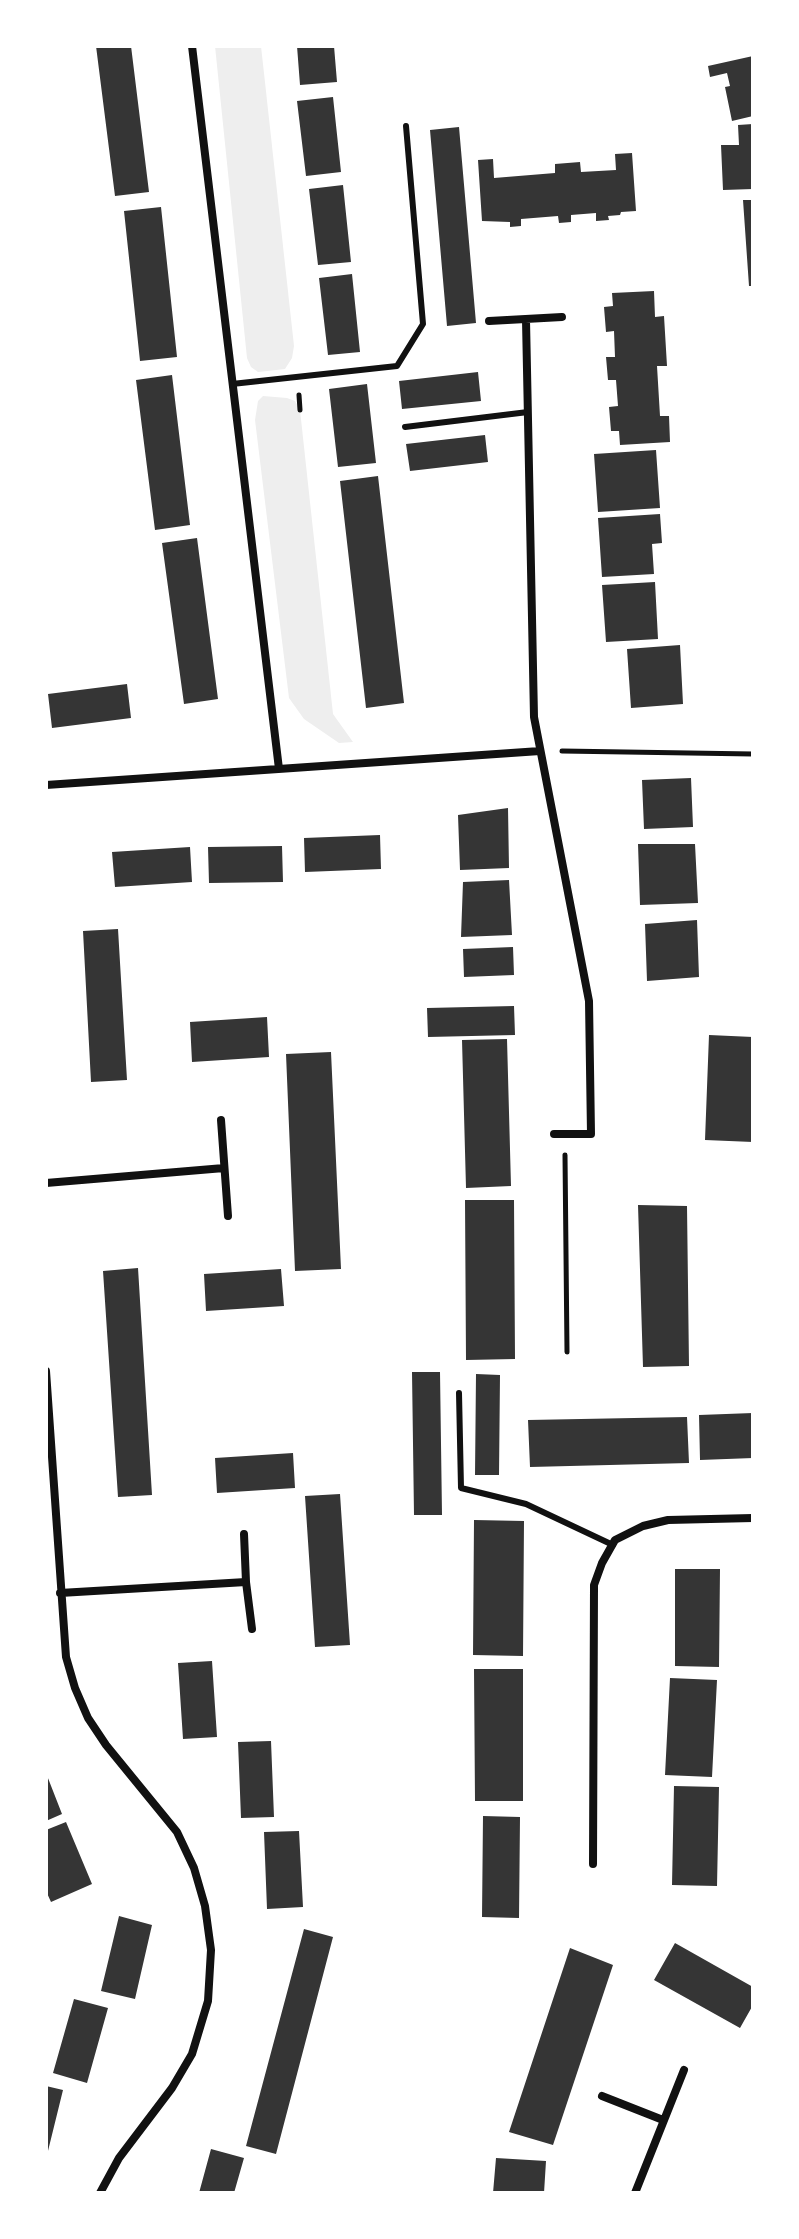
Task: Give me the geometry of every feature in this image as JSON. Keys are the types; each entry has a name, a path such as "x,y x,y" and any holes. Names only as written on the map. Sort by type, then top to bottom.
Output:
{"street":[{"path":"192,46 279,769"},
{"path":"489,321 562,317"},
{"path":"526,320 534,717 589,1001 591,1134 554,1134"},
{"path":"46,785 540,751"},
{"path":"221,1120 228,1216"},
{"path":"46,1183 224,1168"},
{"path":"46,1371 66,1657 88,1718 106,1745 177,1832 194,1868 205,1906 211,1950 208,2001 192,2054 172,2088 119,2158 100,2193"},
{"path":"593,1864 594,1585 615,1540 643,1526 668,1520 753,1518"},
{"path":"244,1534 252,1629"},
{"path":"60,1593 246,1582"},
{"path":"635,2193 684,2070"},
{"path":"602,2096 663,2120"}],"lane":[{"path":"232,384 397,366 423,324 406,126"},
{"path":"405,427 528,412"},
{"path":"459,1393 461,1488 526,1504 613,1545"}],"path":[{"path":"540,751 753,754"},
{"path":"565,1134 567,1352"}],"shaded area":[{"path":"215,46 261,46 294,346 292,358 285,369 258,372 251,367 247,358"},
{"path":"263,396 295,401 300,410 333,714 353,742 339,743 304,719 289,698 255,420 258,401"}],"building":[{"path":"96,46 131,46 149,192 115,196"},
{"path":"297,46 334,46 337,82 300,85"},
{"path":"753,56 753,116 732,121 725,87 730,86 727,73 710,77 708,66"},
{"path":"333,97 341,172 306,176 297,101"},
{"path":"753,124 753,189 723,190 721,145 739,145 738,125"},
{"path":"459,127 476,323 447,326 430,130"},
{"path":"632,153 636,211 621,212 620,215 608,216 609,220 596,221 596,213 571,215 571,222 559,223 558,216 521,219 521,226 510,227 510,222 482,221 478,160 493,159 494,178 555,173 555,164 580,162 581,172 616,170 615,154"},
{"path":"343,185 351,262 318,265 309,189"},
{"path":"743,200 753,200 753,286 749,286"},
{"path":"161,207 177,357 140,361 124,211"},
{"path":"352,274 360,352 328,355 319,278"},
{"path":"654,291 655,317 664,316 667,366 657,366 660,416 669,416 670,442 620,445 619,431 611,431 609,407 618,406 616,380 608,380 606,357 615,357 614,331 606,332 604,307 613,306 612,293"},
{"path":"478,372 481,401 402,409 399,381"},
{"path":"172,375 190,525 155,530 136,380"},
{"path":"367,384 376,463 338,467 329,389"},
{"path":"485,435 488,462 410,471 406,444"},
{"path":"656,450 660,508 598,512 594,454"},
{"path":"378,476 404,703 366,708 340,481"},
{"path":"660,514 662,543 652,544 654,574 602,577 598,518"},
{"path":"197,538 218,699 184,704 162,543"},
{"path":"655,582 658,639 606,642 602,585"},
{"path":"680,645 683,704 631,708 627,649"},
{"path":"127,684 131,718 52,728 48,694"},
{"path":"691,778 693,827 644,829 642,780"},
{"path":"508,808 509,868 460,870 458,815"},
{"path":"380,835 381,869 305,872 304,838"},
{"path":"638,844 695,844 698,903 640,905"},
{"path":"282,846 283,882 209,883 208,847"},
{"path":"190,847 192,882 115,887 112,852"},
{"path":"509,880 512,935 461,937 463,882"},
{"path":"697,920 699,977 647,981 645,924"},
{"path":"118,929 127,1080 91,1082 83,931"},
{"path":"513,947 514,975 464,977 463,949"},
{"path":"514,1006 515,1035 428,1037 427,1008"},
{"path":"267,1017 269,1057 192,1062 190,1022"},
{"path":"709,1035 753,1037 753,1142 705,1140"},
{"path":"507,1039 511,1186 466,1188 462,1040"},
{"path":"331,1052 341,1269 295,1271 286,1054"},
{"path":"465,1200 514,1200 515,1359 466,1360"},
{"path":"638,1205 687,1206 689,1366 643,1367"},
{"path":"138,1268 152,1495 118,1497 103,1271"},
{"path":"281,1269 284,1306 206,1311 204,1274"},
{"path":"412,1372 440,1372 442,1515 414,1515"},
{"path":"476,1374 500,1375 499,1475 475,1475"},
{"path":"753,1413 753,1458 700,1460 699,1415"},
{"path":"687,1417 689,1463 530,1467 528,1420"},
{"path":"293,1453 295,1488 217,1493 215,1458"},
{"path":"340,1494 350,1645 315,1647 305,1496"},
{"path":"474,1520 524,1521 523,1656 473,1655"},
{"path":"675,1569 720,1569 719,1667 675,1666"},
{"path":"212,1661 217,1737 183,1739 178,1663"},
{"path":"474,1669 523,1669 523,1801 475,1801"},
{"path":"670,1678 717,1680 712,1777 665,1775"},
{"path":"271,1741 274,1817 241,1818 238,1742"},
{"path":"46,1773 62,1814 46,1821"},
{"path":"674,1786 719,1787 717,1886 672,1885"},
{"path":"483,1816 520,1817 519,1918 482,1917"},
{"path":"66,1822 92,1884 51,1902 46,1891 46,1830"},
{"path":"299,1831 303,1907 267,1909 264,1832"},
{"path":"119,1916 152,1925 135,1999 101,1991"},
{"path":"304,1929 333,1937 276,2154 246,2146"},
{"path":"675,1943 753,1987 753,2005 740,2028 654,1980"},
{"path":"570,1948 613,1965 553,2145 509,2132"},
{"path":"74,1999 108,2008 87,2083 53,2073"},
{"path":"46,2086 63,2090 47,2155 46,2154"},
{"path":"211,2149 244,2158 234,2193 199,2193"},
{"path":"496,2158 546,2161 544,2193 493,2193"}]}
